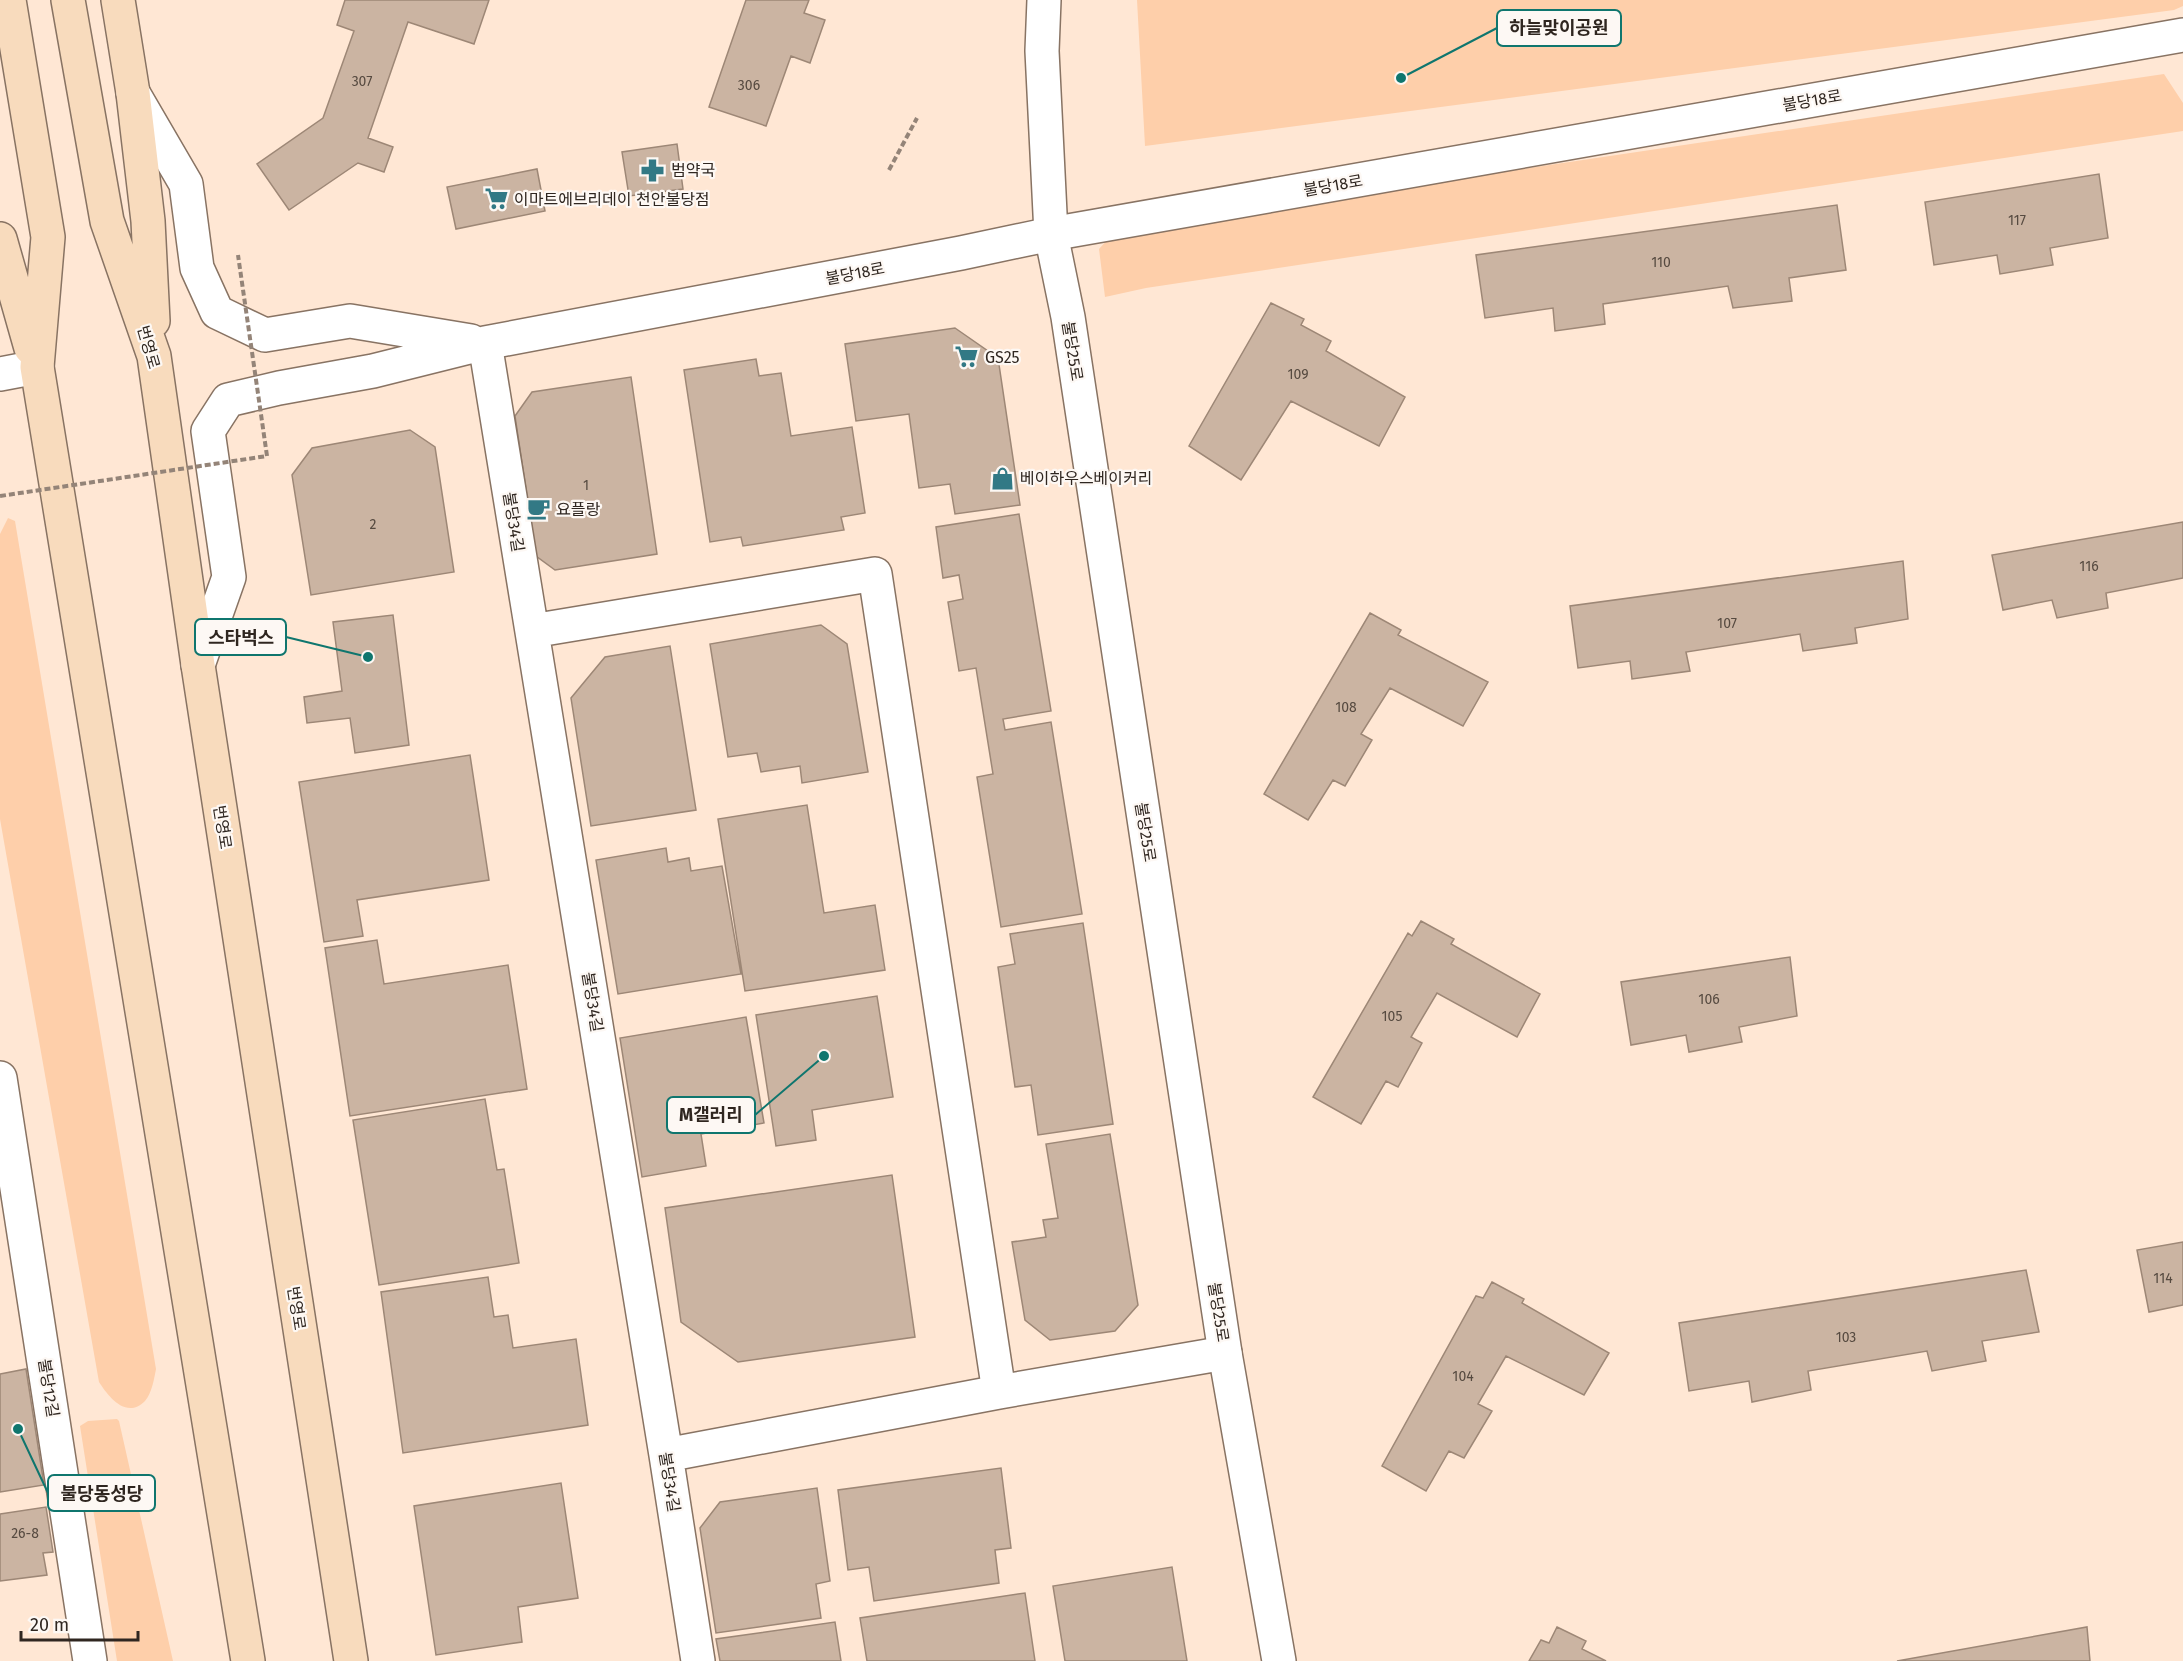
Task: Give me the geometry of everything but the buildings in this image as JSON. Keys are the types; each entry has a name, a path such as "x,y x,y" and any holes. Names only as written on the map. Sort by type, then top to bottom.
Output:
{"main road":[{"path":"9,0 48,237 37,367"},
{"name":"번영로","path":"68,0 107,221 154,356 198,665 351,1661"},
{"path":"118,0 133,93 148,221 154,356"},
{"path":"0,239 37,367 248,1661"}],"street":[{"name":"불당25로","path":"1044,0 1041,51 1051,234 1068,317 1225,1353 1279,1661"},
{"name":"불당18로","path":"198,665 229,577 208,431 228,400 373,371 485,343 1051,234 2183,35"},
{"path":"133,93 186,184 197,268 217,312 265,335 350,321 485,343"},
{"name":"불당34길","path":"485,343 698,1661"},
{"path":"0,374 37,367"},
{"path":"532,631 874,574 999,1392"},
{"name":"불당12길","path":"0,1078 4,1125 90,1661"},
{"path":"666,1455 999,1392 1225,1353"}],"path":[{"path":"890,170 917,118"},
{"path":"0,496 267,456 238,255"}],"shaded area":[{"path":"1137,0 2183,0 2183,6 2174,10 1145,146"},
{"path":"2164,74 2183,103 2183,131 1146,288 1105,297 1099,249 1117,229"},
{"path":"8,518 15,521 156,1369 147,1398 138,1406 131,1408 118,1404 99,1382 0,819 0,534"},
{"path":"117,1419 173,1661 117,1661 80,1426 88,1421"}],"place":[{"name":"하늘맞이공원","path":"1401,78"},
{"name":"범약국","path":"653,170"},
{"name":"이마트에브리데이 천안불당점","path":"496,199"},
{"name":"GS25","path":"967,357"},
{"name":"베이하우스베이커리","path":"1002,478"},
{"name":"요플랑","path":"538,509"},
{"name":"스타벅스","path":"368,657"},
{"name":"M갤러리","path":"824,1056"},
{"name":"불당동성당","path":"18,1429"}]}
